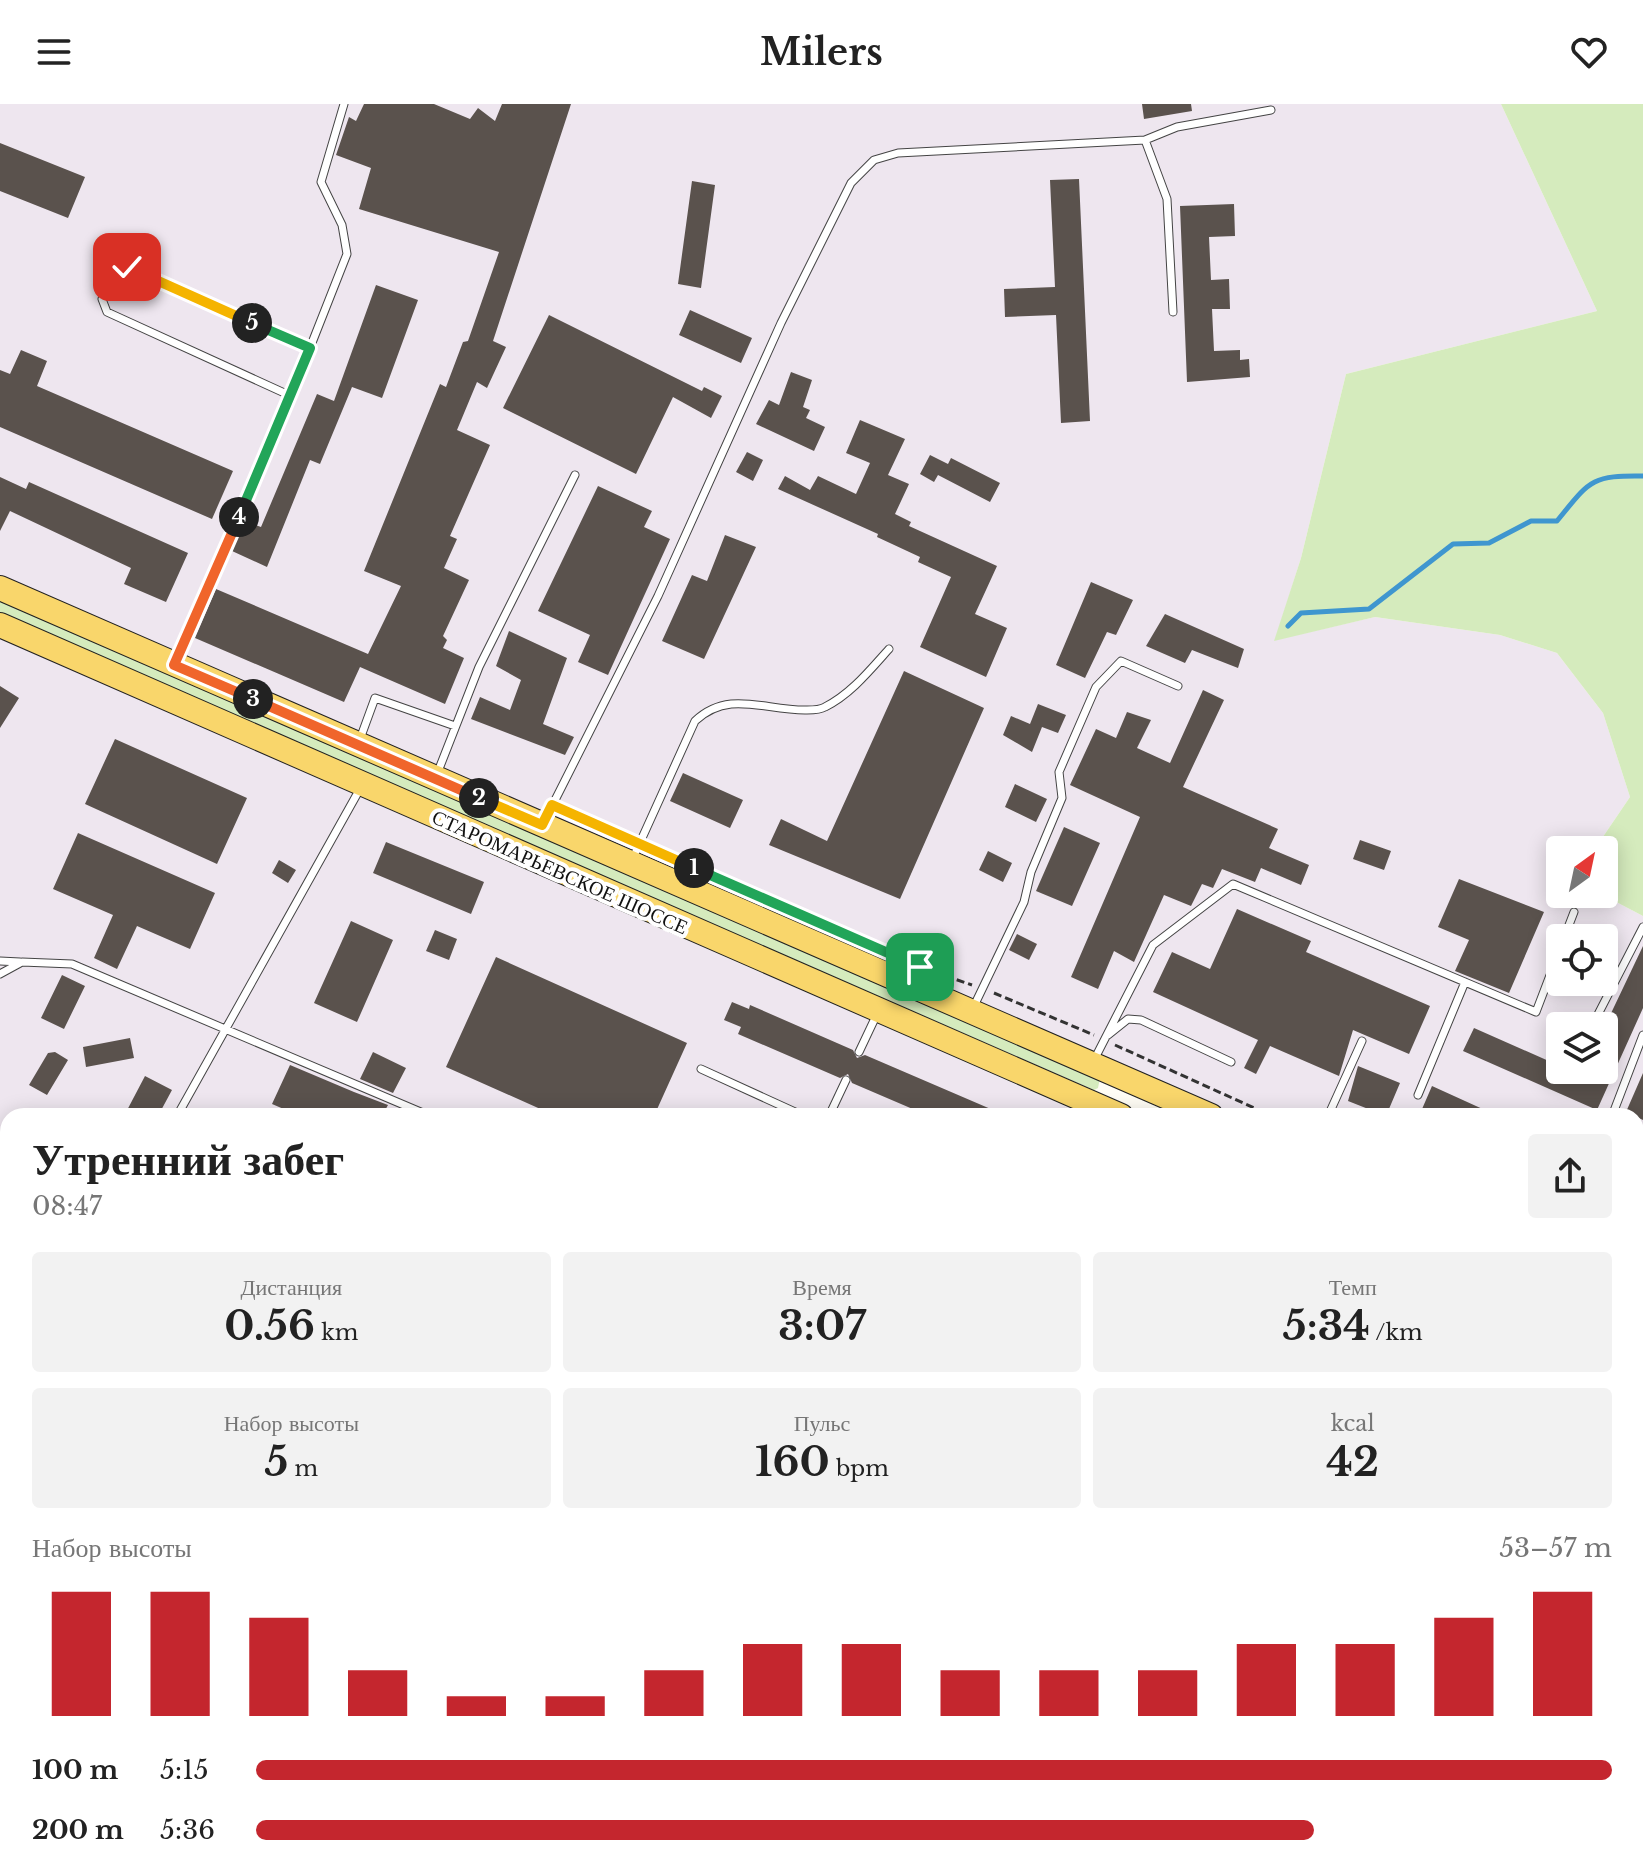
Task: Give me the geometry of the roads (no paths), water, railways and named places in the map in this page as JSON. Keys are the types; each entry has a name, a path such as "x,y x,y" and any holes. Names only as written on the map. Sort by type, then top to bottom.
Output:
{"main road":[{"name":"СТАРОМАРЬЕВСКОЕ ШОССЕ","path":"0,588 1192,1108"},
{"name":"СТАРОМАРЬЕВСКОЕ ШОССЕ","path":"0,625 1096,1108"},
{"path":"1134,1108 1142,1087"}],"lane":[{"path":"174,665 291,396 347,254 342,225 321,182 344,104"},
{"path":"542,825 658,596 781,323 851,183 874,160 898,153 1145,140 1177,127 1271,110"},
{"path":"1145,140 1167,199 1173,312"},
{"path":"291,396 107,312 102,299 115,272 127,267 310,348"},
{"path":"435,779 479,667 575,475"},
{"path":"630,864 695,721 708,708 742,701 780,711 822,709 855,686 889,649"},
{"path":"971,1012 1024,902 1031,872 1062,798 1059,772 1096,687 1121,661 1178,686"},
{"path":"358,745 375,698 455,726"},
{"path":"182,1108 362,785"},
{"path":"1092,1064 1153,945 1233,884 1536,1012 1546,986"},
{"path":"1569,924 1574,912"},
{"path":"1599,1012 1643,927"},
{"path":"0,961 72,964 411,1108"},
{"path":"0,974 22,962"},
{"path":"1418,1095 1465,982"},
{"path":"859,1052 878,1012"},
{"path":"1103,1039 1128,1019 1141,1020 1231,1062"},
{"path":"1615,1108 1643,1035"},
{"path":"1332,1108 1362,1041"},
{"path":"701,1069 786,1108"},
{"path":"833,1108 846,1080"}],"waterway":[{"path":"1288,626 1301,613 1369,609 1453,544 1489,543 1531,521 1557,521 1576,497 1592,484 1612,477 1643,476"}]}
